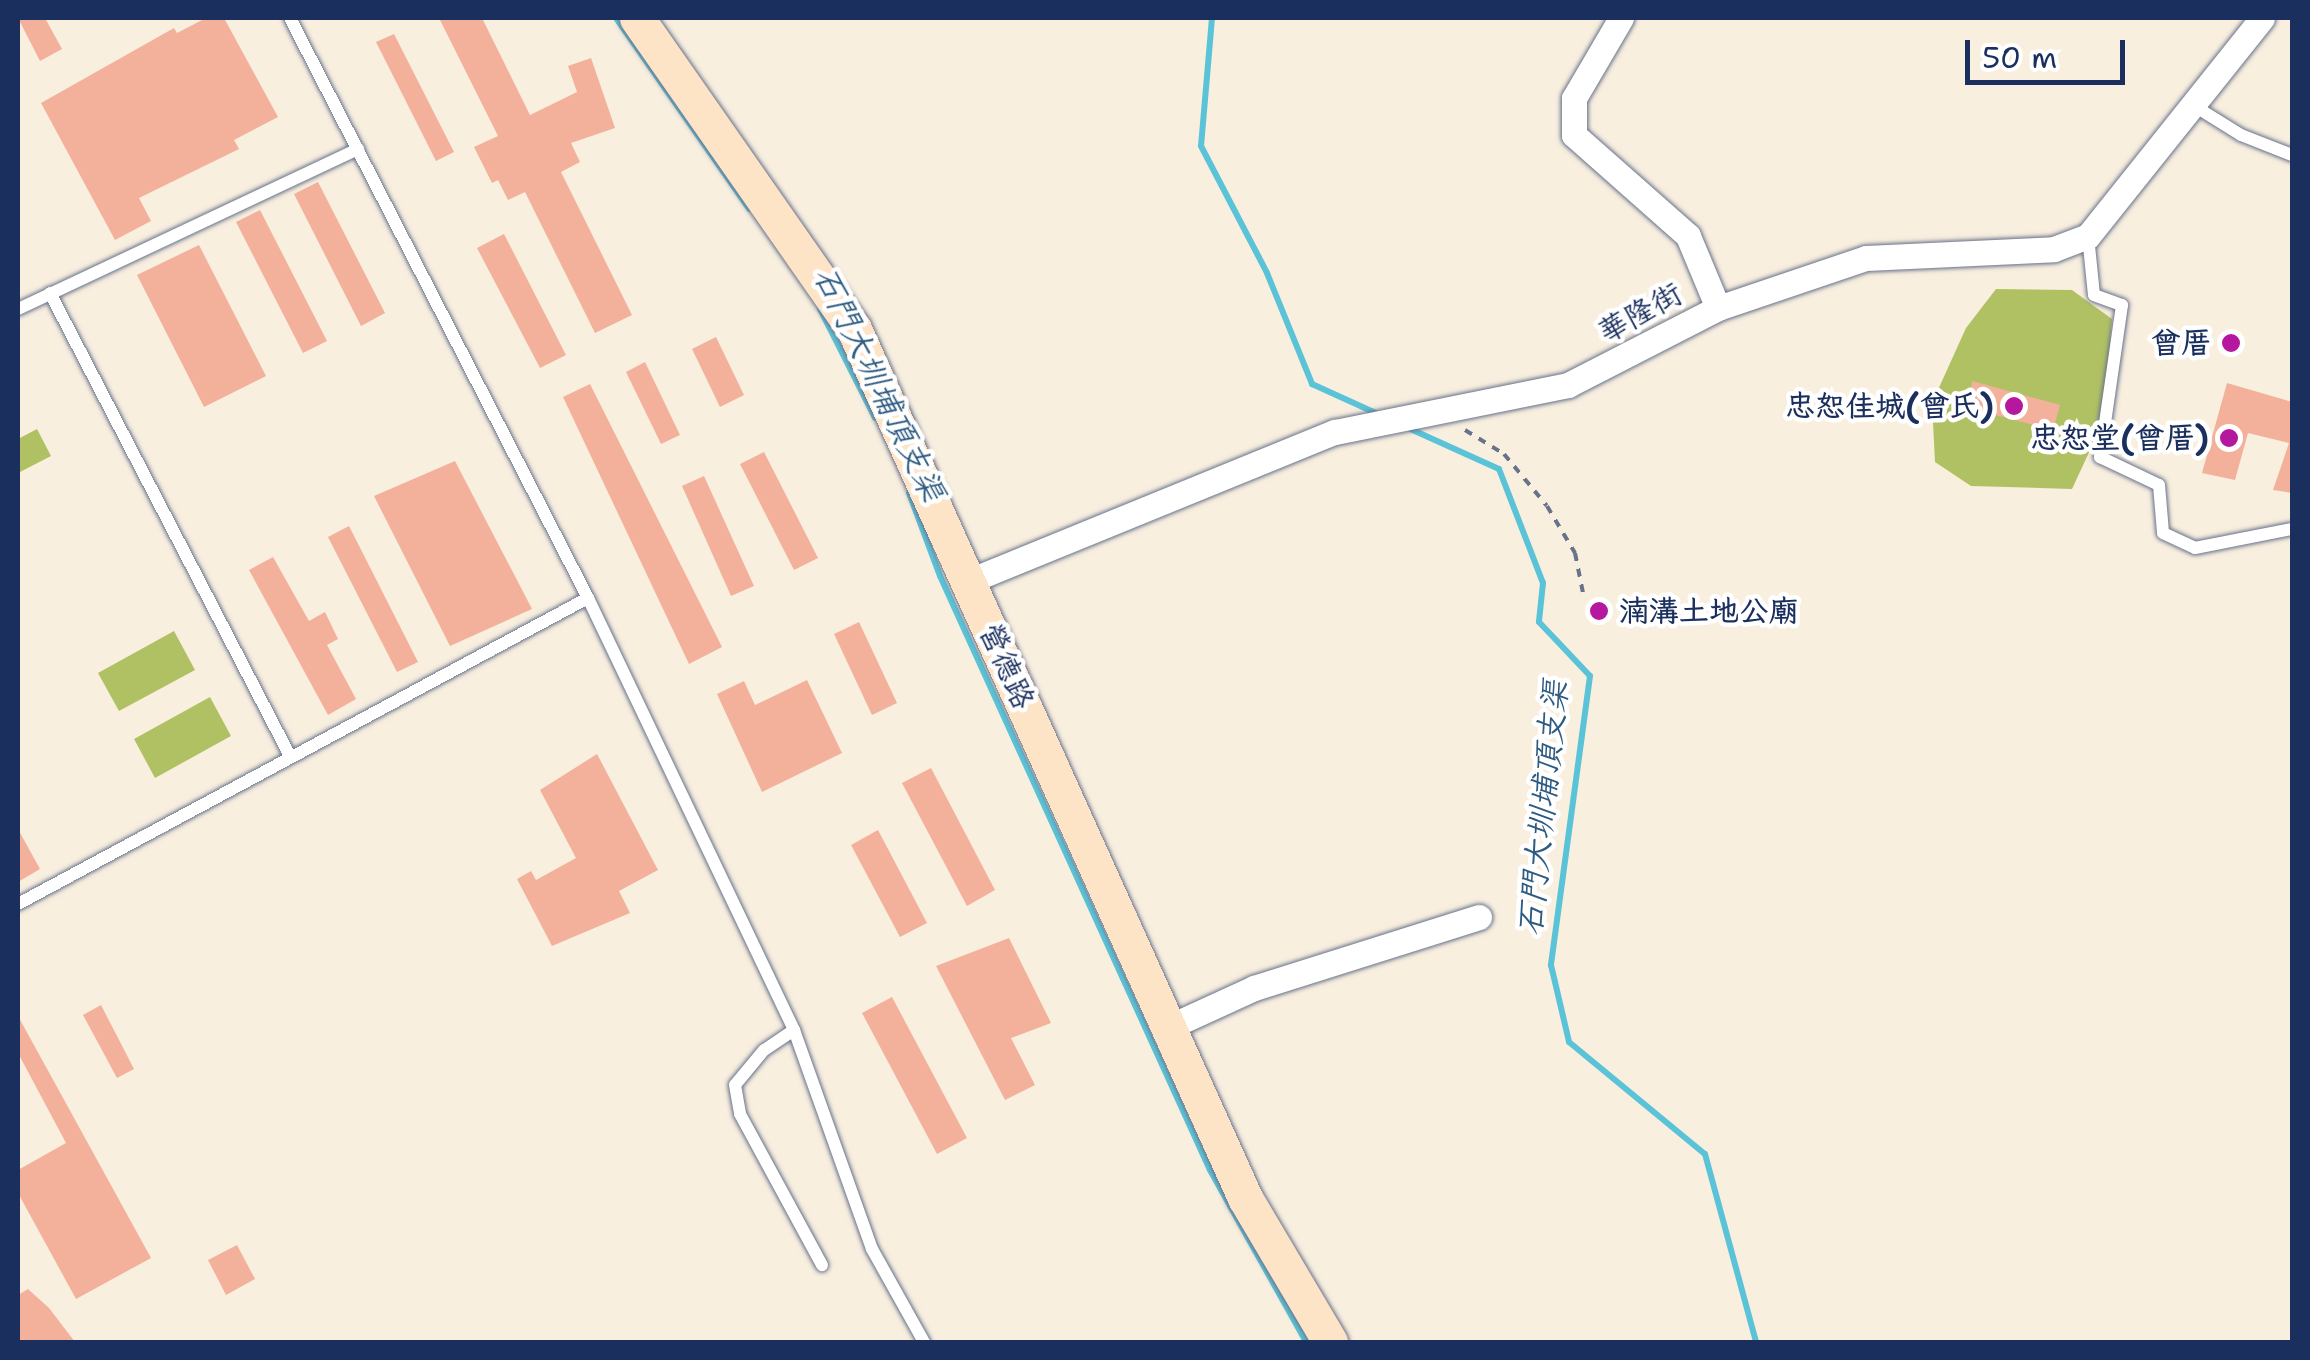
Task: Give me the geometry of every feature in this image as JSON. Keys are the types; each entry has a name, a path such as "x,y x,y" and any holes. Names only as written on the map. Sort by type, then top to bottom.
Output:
{"street":[{"name":"營德路","path":"637,18 854,329 1245,1198 1330,1342"},
{"path":"1621,18 1574,98 1574,135 1688,236 1718,308"},
{"path":"2088,236 2196,106 2262,18"},
{"name":"華隆街","path":"970,581 1335,432 1568,385 1718,308 1866,258 2054,249 2088,236"},
{"path":"1168,1027 1254,988 1479,917"}],"lane":[{"path":"290,18 588,598 794,1030 872,1249 924,1342"},
{"path":"2196,106 2241,135 2292,155"},
{"path":"18,309 358,149"},
{"path":"2088,236 2094,295 2122,305 2100,457 2159,485 2163,533 2195,548 2292,529"},
{"path":"50,293 290,756"},
{"path":"18,904 588,598"},
{"path":"794,1030 764,1050 734,1085 740,1114 822,1265"}],"path":[{"path":"1452,422 1504,454 1528,479 1574,553 1584,594"}],"green space":[{"path":"1996,289 2072,290 2112,319 2104,420 2072,489 1971,486 1935,462 1932,403 1966,328"},
{"path":"37,429 51,456 18,473 18,439"},
{"path":"174,631 195,670 119,711 98,673"},
{"path":"210,697 231,736 155,778 134,739"}],"building":[{"path":"18,18 45,18 62,49 40,61"},
{"path":"206,18 224,18 278,117 234,140 239,149 139,198 151,221 115,240 41,103 174,28 177,33"},
{"path":"439,18 482,18 530,115 577,92 568,66 591,58 615,128 571,143 580,162 561,172 632,315 595,333 525,192 508,200 498,180 492,183 474,147 498,136"},
{"path":"394,34 454,152 436,161 376,42"},
{"path":"318,182 385,313 361,326 294,194"},
{"path":"260,210 327,341 303,353 236,222"},
{"path":"504,234 566,355 540,368 477,248"},
{"path":"199,245 266,376 204,407 137,275"},
{"path":"716,337 744,395 720,407 692,349"},
{"path":"645,362 680,435 661,444 626,372"},
{"name":"忠恕佳城(曾氏)","path":"1972,381 2060,405 2053,430 1969,408"},
{"name":"忠恕堂(曾厝)","path":"2227,383 2292,402 2292,493 2273,490 2289,443 2248,433 2235,480 2202,473"},
{"path":"590,384 722,647 689,664 563,397"},
{"path":"764,452 818,558 794,570 740,464"},
{"path":"455,461 532,609 450,646 374,496"},
{"path":"704,476 754,586 731,596 682,486"},
{"path":"349,526 418,662 397,672 328,537"},
{"path":"273,557 309,621 325,612 338,639 327,645 356,699 328,715 249,570"},
{"path":"859,622 897,703 872,715 834,634"},
{"path":"807,680 842,753 762,792 717,694 744,681 755,705"},
{"path":"597,754 658,870 619,891 630,913 552,946 517,879 531,871 536,880 576,858 540,790"},
{"path":"931,768 995,890 967,906 902,783"},
{"path":"18,829 40,869 18,882"},
{"path":"878,830 927,923 900,937 851,845"},
{"path":"1009,938 1051,1023 1011,1038 1035,1085 1005,1100 936,966"},
{"path":"892,997 967,1138 937,1154 862,1013"},
{"path":"101,1005 134,1069 117,1078 83,1015"},
{"path":"18,1016 151,1258 76,1299 18,1193 18,1170 66,1143 18,1053"},
{"path":"237,1245 255,1279 226,1295 208,1260"},
{"path":"28,1289 49,1308 75,1342 18,1342 18,1295"}],"waterway":[{"name":"石門大圳埔頂支渠","path":"616,18 749,209"},
{"name":"石門大圳埔頂支渠","path":"1212,18 1201,146 1267,273 1312,384 1376,413"},
{"name":"石門大圳埔頂支渠","path":"820,309 875,418"},
{"name":"石門大圳埔頂支渠","path":"1406,427 1499,469 1543,583 1539,622 1590,676 1551,965 1569,1042 1705,1154 1756,1342"},
{"name":"石門大圳埔頂支渠","path":"909,493 940,576 1210,1170 1306,1342"}],"place":[{"name":"曾厝","path":"2231,343"},
{"name":"忠恕佳城(曾氏)","path":"2014,406"},
{"name":"忠恕堂(曾厝)","path":"2229,438"},
{"name":"湳溝土地公廟","path":"1599,611"}]}
